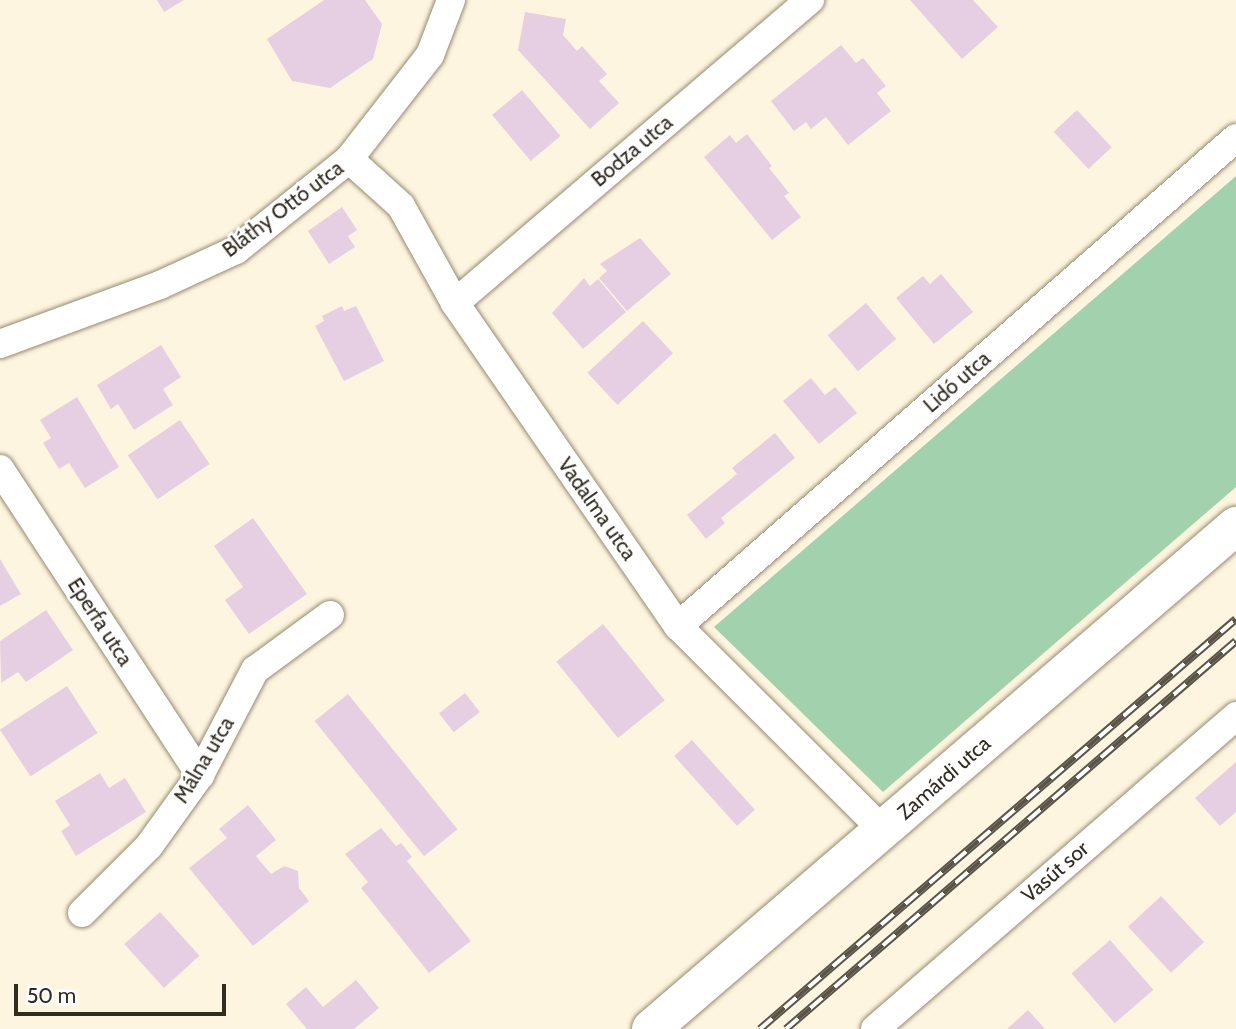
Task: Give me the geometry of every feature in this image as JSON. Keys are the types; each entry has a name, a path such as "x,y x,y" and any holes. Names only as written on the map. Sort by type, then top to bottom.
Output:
{"main road":[{"name":"Zamárdi utca","path":"651,1029 1236,526"}],"street":[{"name":"Bláthy Ottó utca","path":"0,344 160,285 236,250 349,159 430,55 451,0"},
{"name":"Bodza utca","path":"455,303 810,0"},
{"name":"Lidó utca","path":"678,626 1236,138"},
{"name":"Vadalma utca","path":"349,159 401,206 455,303 678,626 883,830"},
{"name":"Eperfa utca","path":"0,469 200,775"},
{"name":"Málna utca","path":"82,913 149,846 200,775 255,670 330,615"},
{"name":"Vasút sor","path":"875,1029 1236,716"}],"green space":[{"path":"1236,176 1236,487 883,792 714,627"}],"building":[{"path":"157,0 184,0 164,12"},
{"path":"324,0 365,0 382,24 373,59 330,88 292,81 267,39"},
{"path":"910,0 973,0 998,27 962,59"},
{"path":"525,12 566,19 563,35 577,51 582,46 607,74 599,81 619,103 590,129 518,50"},
{"path":"841,45 856,63 863,58 886,86 877,93 891,111 848,145 826,117 811,129 806,122 794,131 771,101"},
{"path":"522,90 561,136 531,161 492,115"},
{"path":"1077,110 1112,147 1088,169 1054,132"},
{"path":"747,134 772,166 769,168 789,193 784,196 801,217 772,240 704,157 730,135 736,143"},
{"path":"342,207 357,230 348,236 355,247 329,264 308,231"},
{"path":"640,238 671,274 627,311 599,278 607,271 600,264"},
{"path":"941,274 973,312 934,344 896,298 923,276 930,284"},
{"path":"584,278 590,286 598,279 626,312 583,349 552,313"},
{"path":"866,303 896,339 858,371 828,335"},
{"path":"342,306 344,311 356,306 384,361 344,381 315,326 324,321 322,316"},
{"path":"643,321 673,353 617,405 587,373"},
{"path":"161,345 181,377 163,389 173,405 134,430 118,404 111,409 97,385"},
{"path":"811,378 825,395 835,387 857,413 819,444 783,401"},
{"path":"77,397 119,467 85,488 69,463 59,469 43,443 51,438 40,420"},
{"path":"180,420 210,464 157,499 128,455"},
{"path":"775,433 795,458 721,518 725,523 706,539 687,515 737,474 732,468"},
{"path":"253,518 307,594 249,634 225,600 243,587 214,546"},
{"path":"0,559 21,594 0,606"},
{"path":"46,610 73,650 26,682 18,672 1,683 0,641"},
{"path":"603,624 665,700 618,738 556,662"},
{"path":"67,686 97,733 30,777 0,730"},
{"path":"465,693 480,712 454,732 439,713"},
{"path":"348,694 458,829 424,856 315,721"},
{"path":"692,740 755,810 737,826 674,756"},
{"path":"1236,762 1236,812 1220,826 1195,798"},
{"path":"100,773 109,788 125,778 146,812 76,856 61,831 70,825 55,801"},
{"path":"248,805 276,840 256,856 271,874 284,866 298,871 299,888 309,901 253,946 189,868 227,838 219,829"},
{"path":"381,828 396,846 401,843 412,857 407,861 471,941 429,973 361,888 368,882 345,854"},
{"path":"1161,896 1204,942 1171,973 1128,927"},
{"path":"160,912 199,956 164,988 124,944"},
{"path":"1110,940 1153,990 1115,1023 1072,973"},
{"path":"356,980 379,1008 354,1029 307,1029 286,1004 306,987 323,1007"},
{"path":"1028,1010 1045,1029 1007,1029"}],"railway":[{"path":"760,1029 1236,619"},
{"path":"786,1029 1236,641"}]}
